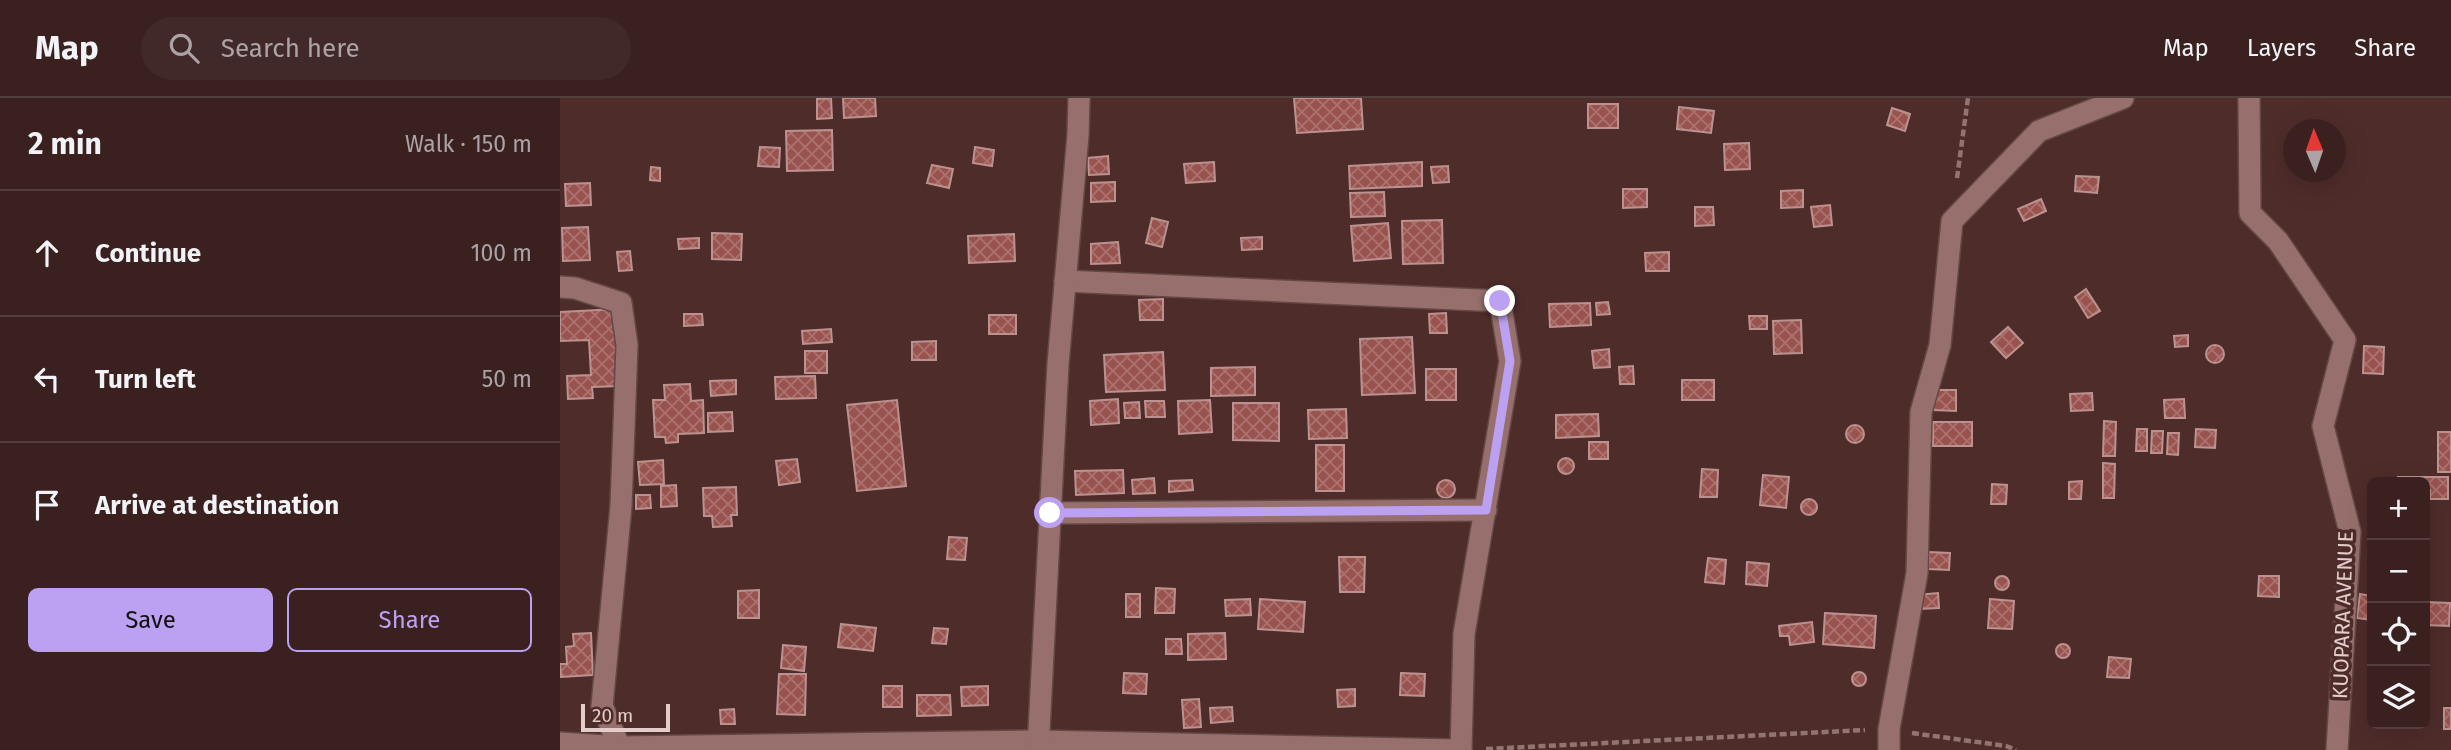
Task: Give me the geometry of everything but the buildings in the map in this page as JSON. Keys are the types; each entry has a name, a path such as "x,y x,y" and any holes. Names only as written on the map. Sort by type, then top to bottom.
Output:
{"street":[{"path":"1038,745 1058,364 1079,135 1079,98"},
{"path":"1889,740 1917,573 1920,411 1940,345 1952,221 2039,131 2123,98"},
{"name":"KUOPARA AVENUE","path":"2249,98 2250,213 2278,242 2345,340 2323,426 2350,532 2337,750"},
{"path":"1065,281 1500,301 1510,361 1464,634 1461,750"},
{"path":"560,287 575,288 621,303 627,345 621,506 602,706 621,749"},
{"path":"1050,513 1486,510"},
{"path":"560,743 621,749 1038,745 1454,750"}],"path":[{"path":"1952,221 1968,98"},
{"path":"1478,749 1889,740 2006,746 2016,750"}],"route":[{"path":"1050,513 1486,510 1510,361 1500,301"}]}
